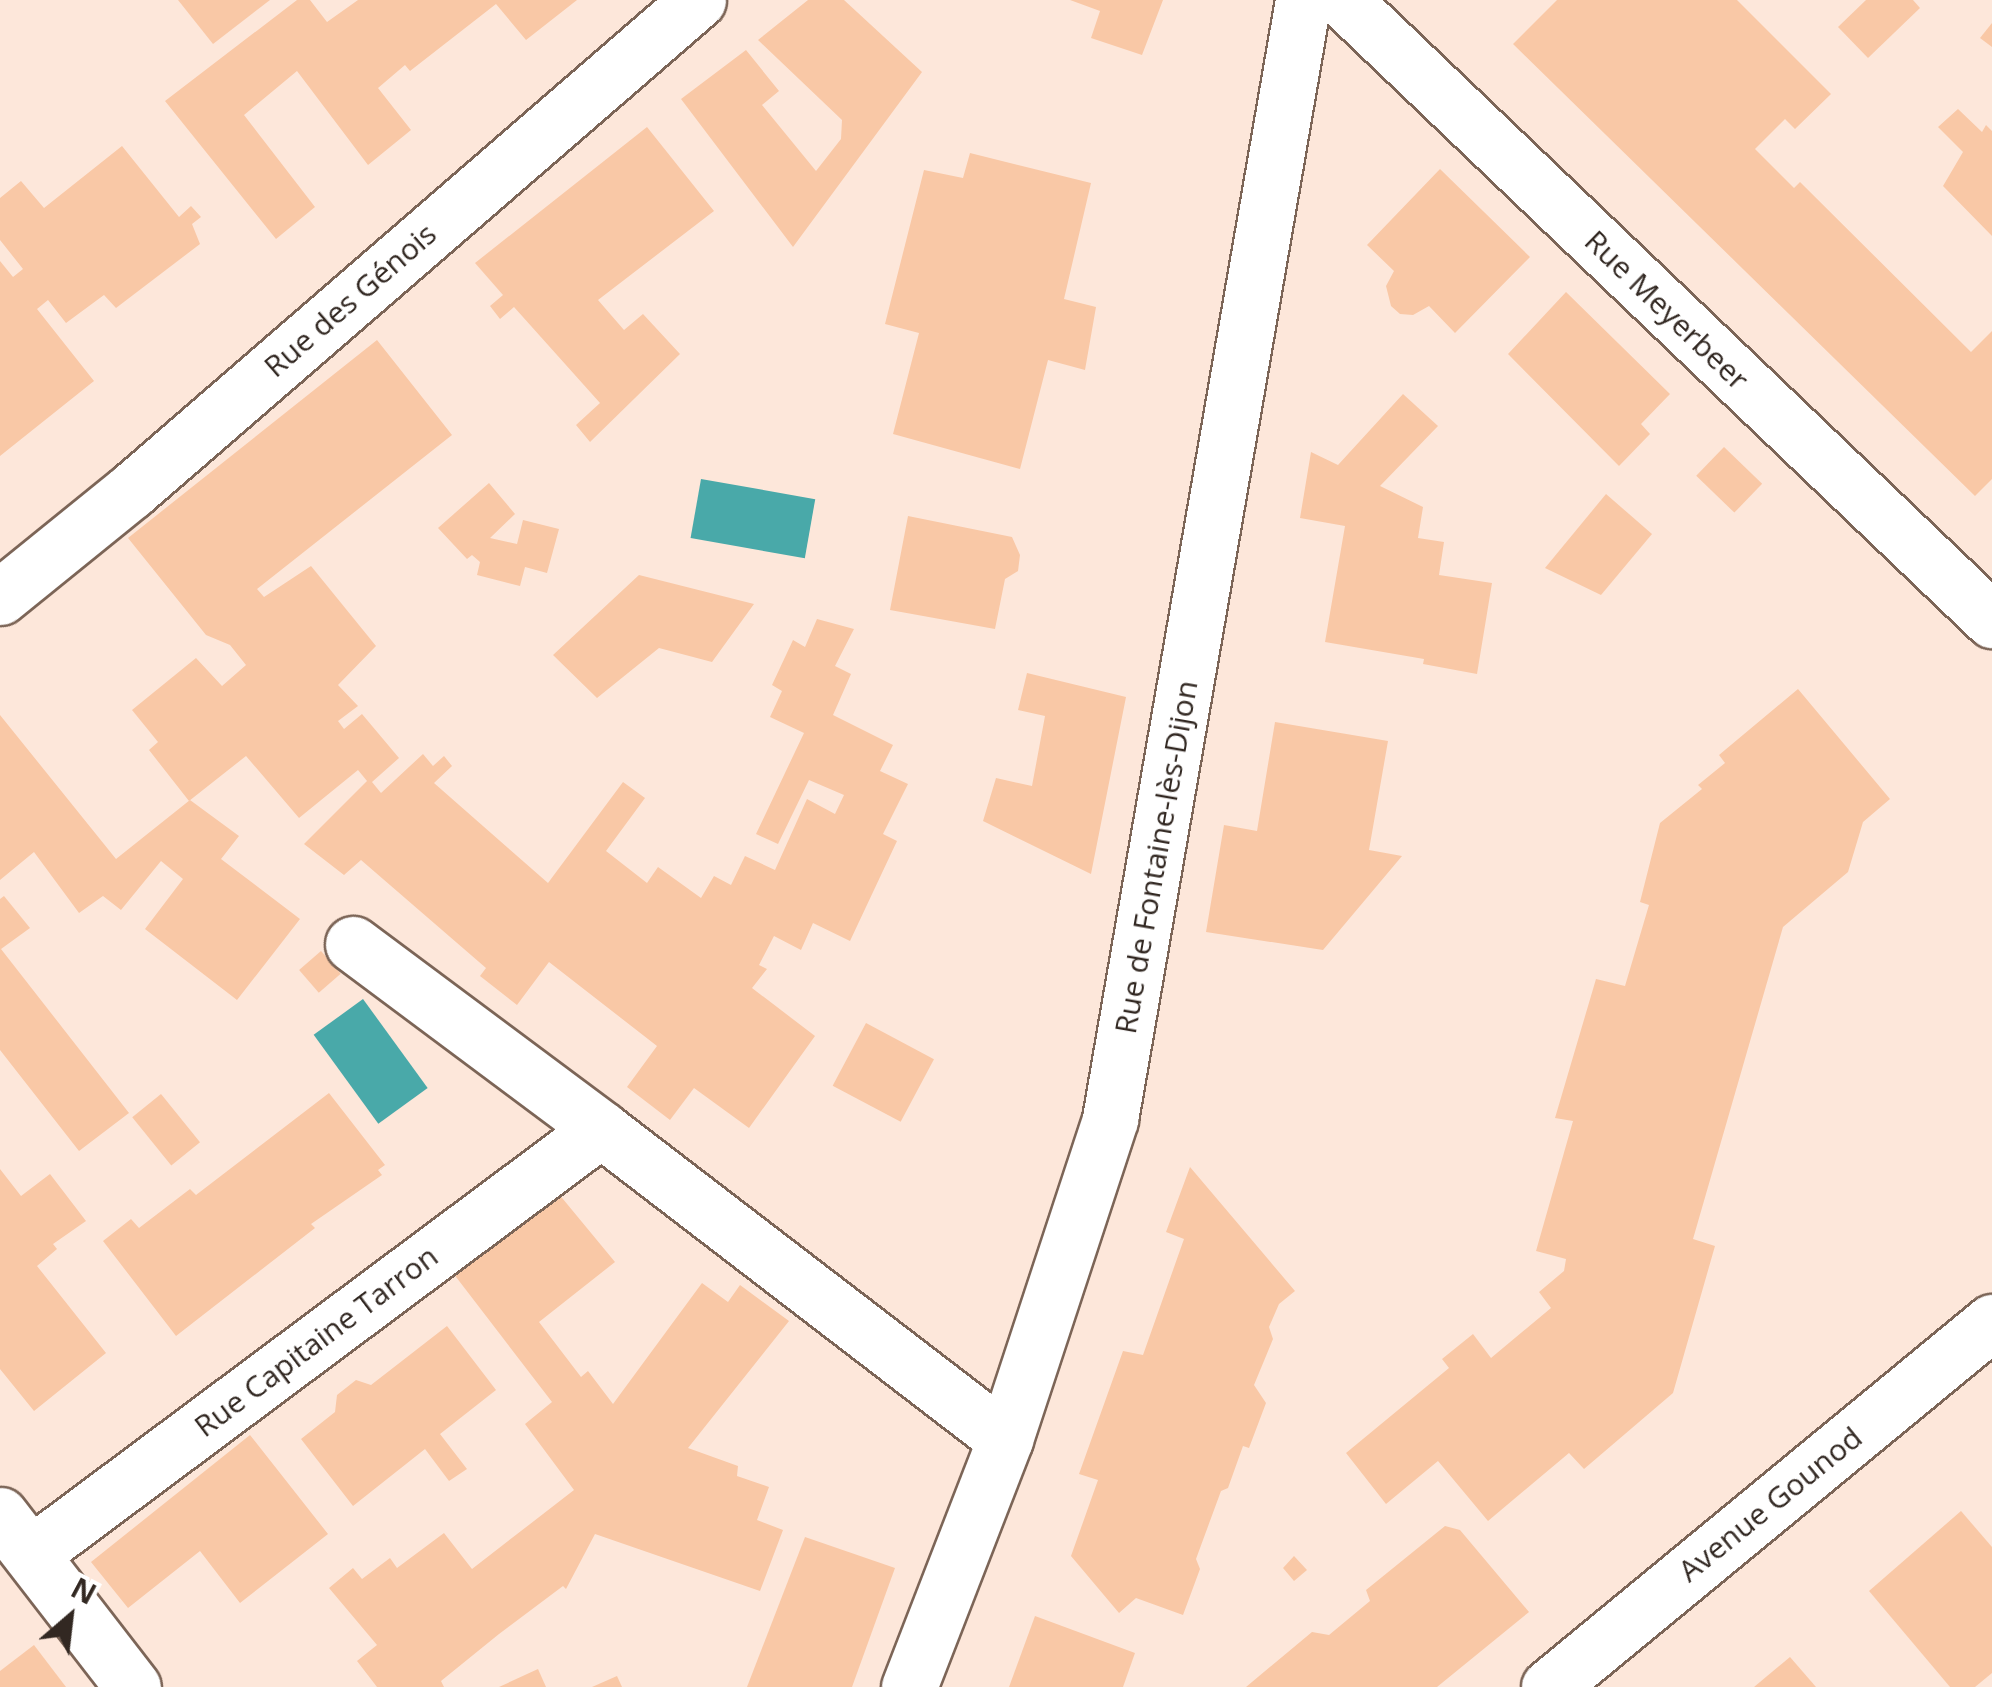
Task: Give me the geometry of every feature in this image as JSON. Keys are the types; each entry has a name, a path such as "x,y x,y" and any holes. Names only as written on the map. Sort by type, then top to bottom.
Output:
{"street":[{"name":"Rue des Génois","path":"0,597 131,491 698,0"},
{"name":"Rue de Fontaine-lès-Dijon","path":"909,1687 1005,1439 1110,1119 1303,0"},
{"name":"Rue Meyerbeer","path":"1343,0 1992,620"},
{"path":"353,944 1005,1439"},
{"name":"Rue Capitaine Tarron","path":"16,1534 601,1129"},
{"name":"Avenue Gounod","path":"1548,1687 1992,1322"},
{"path":"16,1534 133,1687"}],"water":[{"path":"701,479 815,499 805,558 691,538"},
{"path":"363,999 428,1088 378,1124 314,1035"}],"building":[{"path":"178,0 270,0 213,44"},
{"path":"297,0 310,0 327,22 358,0 577,0 526,40 496,4 410,71 405,65 378,88 411,130 368,165 297,71 244,115 315,207 276,239 165,101"},
{"path":"808,0 844,0 922,72 793,247 681,99 746,50 779,91 762,105 816,171 841,139 842,120 758,40"},
{"path":"1070,0 1163,0 1142,55 1091,38 1100,11"},
{"path":"1557,0 1737,0 1831,94 1795,129 1785,119 1755,149 1794,188 1800,182 1971,352 1992,331 1992,479 1975,496 1513,44"},
{"path":"1866,0 1913,0 1920,8 1868,58 1838,27"},
{"path":"1992,23 1992,47 1980,38"},
{"path":"1958,109 1982,132 1986,125 1992,131 1992,236 1943,186 1963,152 1938,127"},
{"path":"647,127 714,211 598,300 624,330 643,314 680,354 590,442 576,425 600,403 514,307 500,319 490,306 503,295 475,263"},
{"path":"122,146 179,217 191,206 201,217 192,224 200,244 116,308 104,295 66,323 48,300 37,309 94,381 0,456 0,261 13,277 23,269 0,240 0,198 21,181 44,208"},
{"path":"970,153 1091,183 1064,299 1096,307 1085,370 1048,360 1020,469 893,434 919,333 885,324 924,170 963,178"},
{"path":"1440,169 1530,257 1455,333 1429,306 1413,315 1400,314 1391,306 1386,286 1394,271 1367,245"},
{"path":"1566,292 1670,394 1641,424 1650,434 1619,466 1508,354"},
{"path":"377,340 452,435 257,589 264,597 311,566 376,646 338,685 358,706 338,721 344,729 362,714 399,758 372,782 381,793 423,754 433,766 444,756 452,766 434,783 548,883 623,782 645,798 606,851 647,883 658,867 701,898 714,876 731,885 745,856 775,870 807,799 835,814 844,795 809,780 778,844 756,834 804,733 770,717 782,691 772,685 793,640 805,647 817,619 854,629 835,666 851,674 833,715 893,745 880,771 908,784 883,834 897,841 850,941 813,923 801,950 774,936 759,965 767,969 752,988 815,1036 749,1128 694,1088 670,1120 627,1087 657,1046 549,962 517,1005 480,976 486,968 361,860 344,875 304,844 367,781 358,770 299,818 246,756 189,801 149,750 158,742 132,710 196,658 222,686 246,665 230,645 206,635 128,538"},
{"path":"1403,394 1438,426 1380,486 1423,507 1418,538 1444,542 1439,575 1492,583 1477,674 1423,664 1424,659 1325,642 1345,526 1300,518 1311,452 1338,465"},
{"path":"1724,447 1762,484 1734,513 1696,476"},
{"path":"489,483 515,514 490,538 517,544 523,520 559,529 547,573 525,567 520,586 477,575 480,562 472,555 467,559 438,528"},
{"path":"1606,494 1652,534 1601,595 1545,568"},
{"path":"908,516 1012,537 1020,555 1018,571 1005,579 995,629 890,610"},
{"path":"639,575 754,604 712,662 659,648 597,698 553,655"},
{"path":"1027,673 1126,697 1091,874 983,821 996,778 1032,786 1045,716 1018,710"},
{"path":"1798,689 1890,799 1863,822 1848,872 1783,927 1693,1239 1715,1246 1673,1393 1584,1469 1569,1453 1488,1521 1438,1461 1386,1504 1346,1453 1449,1368 1442,1359 1473,1334 1491,1358 1551,1308 1539,1292 1564,1271 1566,1259 1536,1251 1573,1121 1555,1118 1596,979 1625,986 1649,905 1640,902 1660,823 1702,789 1698,785 1725,763 1719,755"},
{"path":"0,715 116,859 190,800 239,836 221,859 300,919 237,1000 145,929 183,879 161,861 121,910 103,896 79,913 34,852 0,880"},
{"path":"1275,722 1388,741 1369,850 1402,856 1323,950 1206,932 1224,825 1257,831"},
{"path":"4,896 30,928 1,949 129,1113 79,1151 0,1050 0,899"},
{"path":"321,951 341,974 319,993 299,970"},
{"path":"866,1023 934,1059 901,1122 833,1086"},
{"path":"329,1093 385,1165 378,1170 382,1175 311,1224 315,1228 176,1336 103,1241 131,1219 139,1228 190,1189 196,1195"},
{"path":"161,1094 200,1142 171,1165 132,1117"},
{"path":"1190,1167 1295,1291 1279,1304 1269,1327 1273,1339 1254,1385 1266,1403 1249,1448 1243,1446 1228,1488 1221,1491 1196,1559 1200,1569 1183,1615 1136,1598 1119,1613 1071,1556 1098,1480 1079,1474 1123,1351 1143,1355 1184,1239 1166,1232"},
{"path":"0,1169 21,1196 50,1174 86,1221 53,1244 57,1249 37,1266 106,1353 34,1411 0,1369"},
{"path":"558,1193 615,1262 539,1322 581,1377 588,1371 613,1404 702,1283 728,1302 740,1285 789,1321 688,1448 738,1466 737,1476 769,1487 757,1520 783,1530 760,1591 595,1534 566,1589 563,1586 499,1634 441,1681 444,1687 377,1687 357,1661 377,1645 329,1588 353,1568 362,1579 390,1558 397,1568 444,1533 472,1569 574,1490 525,1424 552,1402 453,1273"},
{"path":"447,1326 496,1390 440,1434 467,1469 449,1481 425,1449 353,1506 301,1439 335,1412 337,1395 356,1380 371,1385"},
{"path":"250,1435 328,1534 240,1603 200,1551 128,1608 91,1562"},
{"path":"1961,1511 1992,1547 1992,1673 1975,1687 1950,1687 1869,1591"},
{"path":"1445,1526 1460,1530 1529,1612 1437,1687 1246,1687 1312,1632 1329,1635 1370,1601 1366,1590"},
{"path":"805,1537 895,1568 852,1687 747,1687"},
{"path":"1294,1556 1307,1570 1294,1581 1283,1568"},
{"path":"1035,1616 1135,1653 1123,1687 1009,1687"},
{"path":"34,1645 66,1687 0,1687 0,1671"},
{"path":"1790,1657 1816,1687 1754,1687"},
{"path":"538,1669 546,1687 499,1687"},
{"path":"617,1676 622,1687 592,1687"}]}
